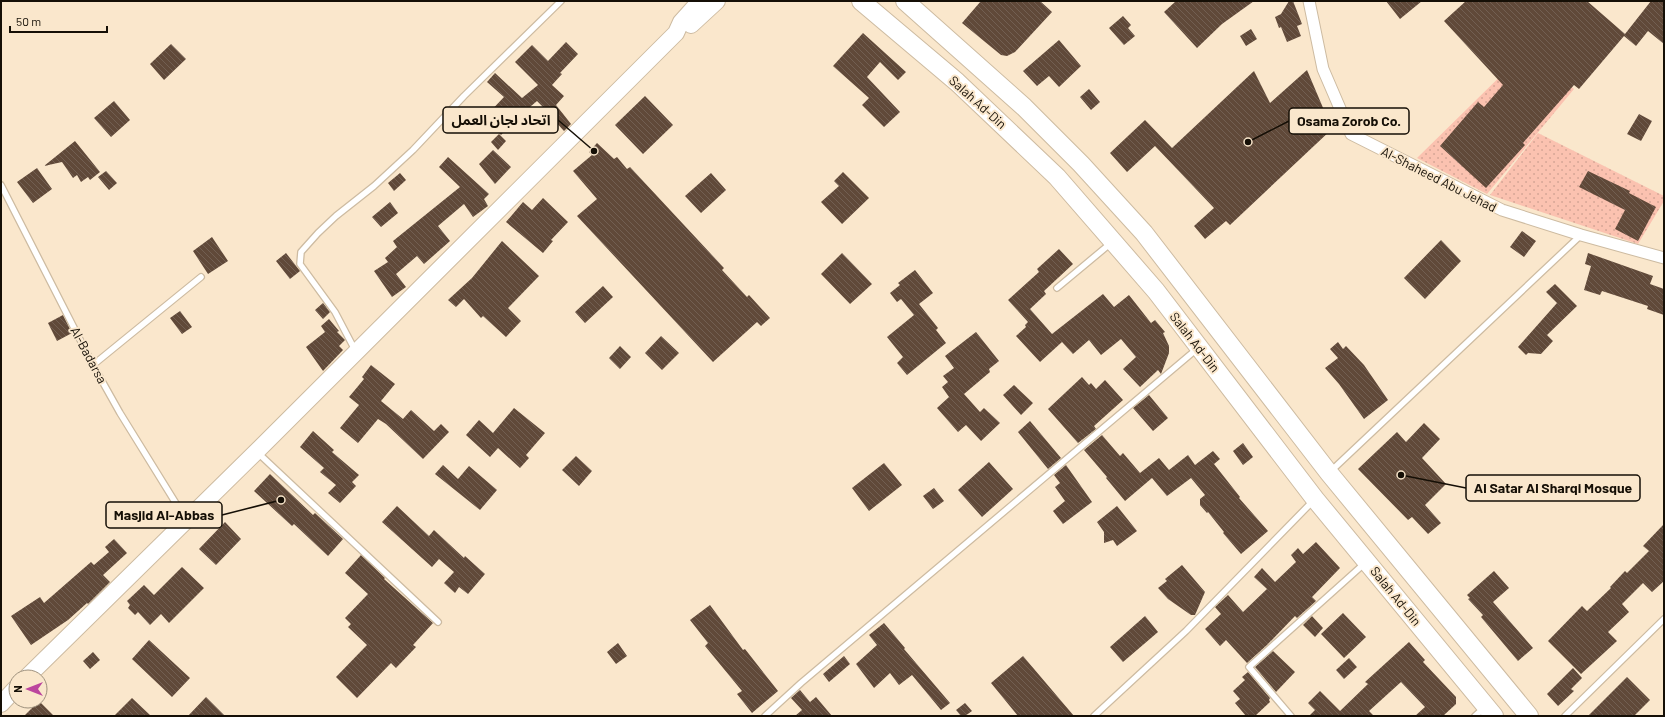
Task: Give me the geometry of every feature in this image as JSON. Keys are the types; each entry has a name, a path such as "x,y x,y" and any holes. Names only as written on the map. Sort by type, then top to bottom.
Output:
{"highway":[{"name":"Salah Ad-Din","path":"861,1 957,82 1057,177 1115,243 1156,291 1315,499 1367,562 1485,713"},
{"name":"Salah Ad-Din","path":"905,1 1024,106 1081,164 1144,233 1329,473 1529,716"},
{"path":"1057,177 1067,180 1075,177 1081,164"},
{"path":"1115,243 1123,228 1144,233"}],"main road":[{"path":"676,33 681,22 700,1"},
{"path":"35,669 256,452 676,33 689,27 717,1"},
{"path":"1,704 8,697"}],"street":[{"name":"Al-Shaheed Abu Jehad","path":"1310,1 1323,69 1351,134 1502,210 1581,235 1664,258"}],"lane":[{"path":"356,352 335,312 300,264 302,252 336,216 374,186 413,150 464,96 560,1"},
{"name":"Al-Badarsa","path":"1,185 93,364 120,413 186,520"},
{"path":"1329,473 1581,235"},
{"path":"1057,288 1115,243"},
{"path":"93,364 201,277"},
{"path":"766,716 838,652 1200,347"},
{"path":"256,452 438,622"},
{"path":"1094,716 1186,631 1315,499"},
{"path":"1291,716 1249,668 1367,562"},
{"path":"1565,716 1664,619"}],"shaded area":[{"path":"1529,48 1574,89 1487,194 1417,158"},
{"path":"1538,133 1664,196 1664,201 1638,244 1490,195"}],"building":[{"path":"981,1 1040,1 1052,12 1015,52 1007,56 1001,55 962,23"},
{"path":"1176,1 1254,1 1222,24 1197,48 1164,12"},
{"path":"1289,1 1293,1 1302,24 1297,26 1301,36 1287,42 1275,17 1281,14"},
{"path":"1386,1 1422,1 1400,19"},
{"path":"1466,1 1587,1 1625,34 1651,1 1664,1 1664,44 1648,31 1636,46 1624,36 1579,89 1574,85 1523,143 1525,145 1486,188 1440,146 1478,102 1484,107 1503,85 1444,21"},
{"path":"1123,16 1131,25 1128,28 1135,36 1124,45 1109,28"},
{"path":"1251,29 1257,39 1246,46 1240,36"},
{"path":"863,33 906,72 898,80 880,62 867,77 900,112 884,127 862,105 869,98 833,66"},
{"path":"1059,40 1081,66 1059,87 1049,76 1037,86 1023,71"},
{"path":"566,42 578,54 560,73 562,74 552,85 564,96 556,105 571,124 564,131 553,119 554,118 537,101 517,118 501,135 484,118 504,97 487,82 495,73 522,98 538,85 515,62 532,45 548,61"},
{"path":"171,44 186,59 164,80 150,64"},
{"path":"1307,70 1332,129 1230,225 1226,221 1205,239 1194,226 1214,208 1155,146 1127,172 1110,153 1145,120 1172,148 1254,71 1270,103"},
{"path":"1089,89 1100,102 1091,110 1080,97"},
{"path":"645,96 673,125 643,154 615,125"},
{"path":"114,101 130,120 111,137 94,118"},
{"path":"1639,114 1652,121 1641,141 1627,134"},
{"path":"499,134 506,141 498,150 491,142"},
{"path":"75,141 100,172 90,180 88,177 81,182 77,175 73,178 62,162 44,166"},
{"path":"597,143 614,159 617,157 627,169 630,167 724,268 722,270 747,297 749,295 770,318 761,326 757,322 713,362 577,216 597,199 573,171 592,155 589,152"},
{"path":"493,150 511,167 495,184 479,164"},
{"path":"448,157 489,194 484,199 488,206 473,217 464,204 438,226 450,241 424,264 417,256 396,274 406,287 392,297 374,271 388,262 385,258 397,247 393,241 460,187 439,167"},
{"path":"37,168 52,189 33,203 17,182"},
{"path":"106,171 117,183 109,190 98,177"},
{"path":"1588,171 1630,191 1629,193 1656,207 1638,241 1615,229 1625,210 1579,187"},
{"path":"843,172 869,198 842,224 821,202 839,186 834,181"},
{"path":"400,173 406,180 394,191 388,183"},
{"path":"711,173 726,190 701,213 685,196"},
{"path":"543,198 568,222 551,240 553,241 543,253 506,222 523,202 532,210"},
{"path":"390,202 398,213 381,227 372,217"},
{"path":"1522,231 1536,241 1524,257 1510,247"},
{"path":"212,237 228,261 208,274 193,251"},
{"path":"1441,240 1461,261 1425,299 1404,278"},
{"path":"502,241 539,276 508,308 521,321 506,337 483,316 481,318 464,299 456,307 448,300 472,278"},
{"path":"1059,249 1073,264 1044,291 1046,294 1030,309 1052,334 1103,294 1114,307 1129,295 1151,323 1155,320 1165,332 1163,333 1169,346 1169,353 1161,374 1158,370 1140,387 1123,369 1136,357 1121,339 1101,355 1089,340 1073,354 1062,342 1040,362 1016,336 1026,327 1025,325 1028,322 1008,300 1039,272 1037,269"},
{"path":"286,253 300,271 290,279 276,261"},
{"path":"842,253 872,284 850,304 821,274"},
{"path":"1588,253 1653,276 1650,284 1664,289 1664,315 1647,309 1648,306 1602,291 1600,295 1584,290 1591,266 1585,264"},
{"path":"915,270 933,293 919,304 938,328 936,330 946,343 907,375 897,363 903,357 887,337 914,315 901,299 897,302 890,293 900,285 898,283"},
{"path":"1555,284 1577,306 1547,335 1553,341 1541,354 1528,353 1526,355 1518,347 1557,303 1546,292"},
{"path":"603,286 613,297 585,323 575,312"},
{"path":"323,303 330,312 323,319 315,310"},
{"path":"180,311 192,327 182,334 170,318"},
{"path":"63,315 72,333 57,341 48,323"},
{"path":"329,319 339,331 337,332 345,340 339,346 343,350 323,371 306,347 325,332 321,326"},
{"path":"976,332 999,361 989,369 990,372 964,394 980,412 984,408 1000,423 981,441 966,425 958,432 937,408 949,397 942,387 948,382 943,376 954,368 945,356"},
{"path":"661,336 679,353 662,370 645,353"},
{"path":"1338,342 1343,349 1346,346 1364,365 1388,400 1364,419 1339,384 1325,368 1338,358 1330,349"},
{"path":"620,346 631,357 620,369 609,358"},
{"path":"371,365 395,384 381,401 403,419 411,410 434,431 441,424 449,432 423,459 386,424 378,419 358,443 340,428 359,405 349,397 364,379 362,377"},
{"path":"1082,377 1089,385 1091,383 1096,389 1105,380 1123,400 1094,426 1096,429 1078,443 1048,409"},
{"path":"1014,385 1033,403 1021,415 1003,395"},
{"path":"1149,395 1168,418 1153,431 1133,408"},
{"path":"514,408 545,433 526,455 529,458 520,468 498,448 490,457 466,435 479,420 493,433"},
{"path":"1030,421 1061,458 1048,469 1018,432"},
{"path":"1424,423 1440,439 1422,458 1446,484 1425,505 1441,523 1428,534 1412,517 1408,520 1358,469 1397,432 1406,442"},
{"path":"313,431 334,450 332,452 359,475 352,482 356,486 340,503 328,493 336,485 320,472 324,468 300,447"},
{"path":"1102,435 1120,456 1123,453 1140,473 1159,458 1169,470 1188,455 1195,465 1213,451 1220,459 1214,464 1240,497 1239,498 1268,531 1241,554 1208,512 1207,513 1200,505 1200,499 1205,495 1191,478 1167,496 1152,478 1125,501 1084,450"},
{"path":"1243,443 1253,457 1243,465 1233,451"},
{"path":"576,456 592,471 579,486 562,470"},
{"path":"989,462 1013,489 982,517 958,490"},
{"path":"884,463 902,485 869,511 852,488"},
{"path":"443,465 458,479 469,466 497,490 480,510 435,474"},
{"path":"1066,465 1092,502 1063,524 1053,511 1065,501 1055,487 1060,483 1054,475"},
{"path":"270,474 313,515 315,513 343,539 328,556 294,524 292,526 254,491"},
{"path":"934,488 944,501 933,509 923,496"},
{"path":"397,506 429,536 434,530 464,558 465,556 485,574 468,594 459,587 455,593 444,583 454,572 439,559 432,567 382,522"},
{"path":"1117,506 1137,531 1117,546 1113,540 1104,543 1104,532 1097,522"},
{"path":"225,522 241,539 216,565 199,549"},
{"path":"1664,524 1664,581 1652,592 1643,583 1622,604 1629,612 1608,632 1617,641 1581,674 1548,641 1582,606 1587,611 1611,588 1610,587 1625,571 1627,573 1649,551 1643,546"},
{"path":"114,539 127,553 103,575 110,582 88,604 87,603 68,620 31,645 11,616 40,597 44,603 91,562 94,565 109,552 105,547"},
{"path":"1316,542 1340,568 1312,597 1316,601 1297,618 1295,616 1247,663 1226,640 1220,646 1205,629 1221,614 1215,607 1228,595 1243,612 1267,589 1254,577 1262,568 1275,582 1296,562 1291,555 1298,548 1303,554"},
{"path":"361,555 385,578 384,579 433,623 413,645 416,647 396,668 391,663 357,698 336,677 367,645 348,627 351,624 345,618 368,594 345,573"},
{"path":"1182,565 1205,592 1195,615 1191,615 1168,599 1158,588 1167,581 1165,579"},
{"path":"182,567 204,588 169,623 161,614 150,625 138,612 135,615 128,608 130,605 127,601 144,585 154,595"},
{"path":"1494,571 1509,588 1493,602 1533,648 1518,661 1481,617 1483,615 1468,599 1470,598 1467,595"},
{"path":"710,605 743,650 745,649 778,691 752,713 737,694 742,691 705,646 708,643 690,620"},
{"path":"1343,613 1366,637 1344,658 1321,634"},
{"path":"1145,616 1158,632 1123,662 1110,647"},
{"path":"1312,616 1323,628 1315,637 1303,625"},
{"path":"884,623 950,703 941,710 912,675 899,685 890,673 874,688 856,664 877,645 869,635"},
{"path":"149,640 190,678 172,697 132,659"},
{"path":"1409,642 1425,660 1423,662 1456,697 1456,704 1443,716 1415,716 1425,707 1401,682 1369,711 1374,716 1309,716 1315,710 1308,703 1320,691 1340,711 1368,684 1365,682"},
{"path":"618,643 627,656 616,664 607,652"},
{"path":"1273,651 1295,672 1276,692 1255,667"},
{"path":"93,652 100,660 90,669 83,661"},
{"path":"844,656 850,664 829,682 823,674"},
{"path":"1023,656 1074,716 1018,716 991,683"},
{"path":"1349,658 1357,667 1344,679 1336,670"},
{"path":"1573,668 1582,678 1571,689 1574,691 1558,706 1547,694"},
{"path":"1248,672 1270,698 1270,702 1255,716 1246,716 1235,703 1240,699 1233,691 1245,680 1242,677"},
{"path":"1627,677 1650,700 1634,716 1588,716"},
{"path":"800,690 810,702 816,697 832,716 795,716 802,710 791,698"},
{"path":"206,697 225,716 188,716"},
{"path":"132,698 151,716 114,716"},
{"path":"965,703 972,711 965,716 961,716 956,710"},
{"path":"31,709 47,709 54,716 24,716"}],"place":[{"name":"Osama Zorob Co.","path":"1248,142"},
{"name":"اتحاد لجان العمل","path":"594,151"},
{"name":"Al Satar Al Sharqi Mosque","path":"1401,475"},
{"name":"Masjid Al-Abbas","path":"281,500"}]}
